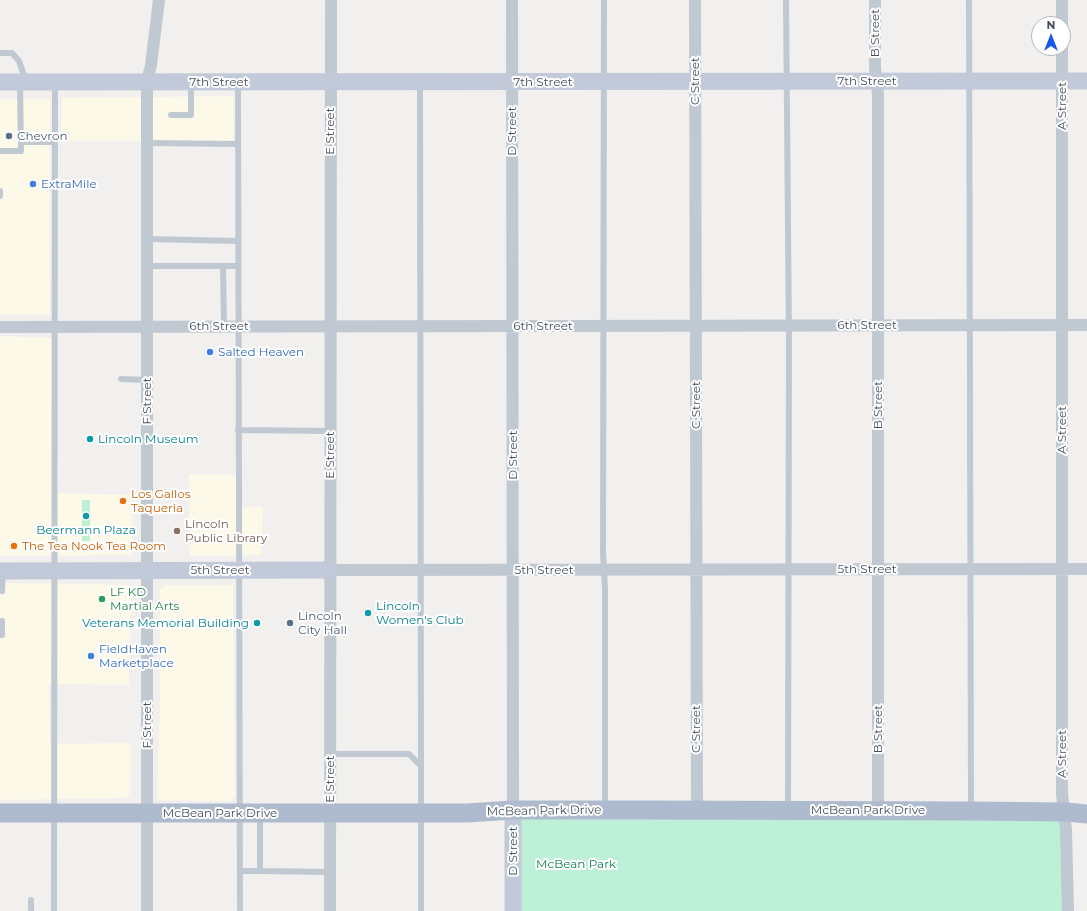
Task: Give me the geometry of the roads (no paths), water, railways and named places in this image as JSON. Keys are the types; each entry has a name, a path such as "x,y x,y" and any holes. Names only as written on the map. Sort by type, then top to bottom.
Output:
{"main road":[{"name":"McBean Park Drive","path":"0,813 421,813 513,810 878,810 1065,812 1087,814"}],"street":[{"name":"F Street","path":"148,911 147,82 151,65 159,0"},
{"name":"E Street","path":"330,911 331,0"},
{"name":"D Street","path":"512,0 513,911"},
{"name":"C Street","path":"695,0 697,810"},
{"name":"B Street","path":"874,0 875,68 878,95 878,810"},
{"path":"1062,0 1062,16"},
{"name":"A Street","path":"1062,56 1062,794 1065,812 1068,911"},
{"name":"7th Street","path":"0,82 1087,81"},
{"name":"6th Street","path":"0,327 1087,325"},
{"name":"5th Street","path":"1,571 1087,569"}],"lane":[{"path":"604,0 605,810"},
{"path":"786,0 788,810"},
{"path":"969,0 971,811"},
{"path":"0,53 12,53 19,61 23,82 21,151 0,151"},
{"path":"54,911 56,326 55,82"},
{"path":"171,115 191,116 191,82"},
{"path":"238,82 240,911"},
{"path":"420,82 421,911"},
{"path":"21,142 56,142"},
{"path":"147,143 238,144"},
{"path":"0,191 0,196"},
{"path":"147,239 238,241"},
{"path":"147,266 238,266"},
{"path":"223,266 224,326"},
{"path":"121,379 147,380"},
{"path":"238,430 330,431"},
{"path":"1,571 2,591"},
{"path":"0,635 2,635 2,621"},
{"path":"330,754 409,754 422,766"},
{"path":"260,813 260,871"},
{"path":"240,871 330,872"},
{"path":"31,900 31,911"}],"place":[{"name":"Chevron","path":"9,136"},
{"name":"ExtraMile","path":"33,184"},
{"name":"Salted Heaven","path":"210,352"},
{"name":"Lincoln Museum","path":"90,439"},
{"name":"Los Gallos Taqueria","path":"123,501"},
{"name":"Beermann Plaza","path":"86,516"},
{"name":"Lincoln Public Library","path":"177,531"},
{"name":"The Tea Nook Tea Room","path":"14,546"},
{"name":"LF KD Martial Arts","path":"102,599"},
{"name":"Lincoln Women's Club","path":"368,613"},
{"name":"Veterans Memorial Building","path":"257,623"},
{"name":"Lincoln City Hall","path":"290,623"},
{"name":"FieldHaven Marketplace","path":"91,656"}],"park label":[{"name":"McBean Park","path":"576,864"}]}
